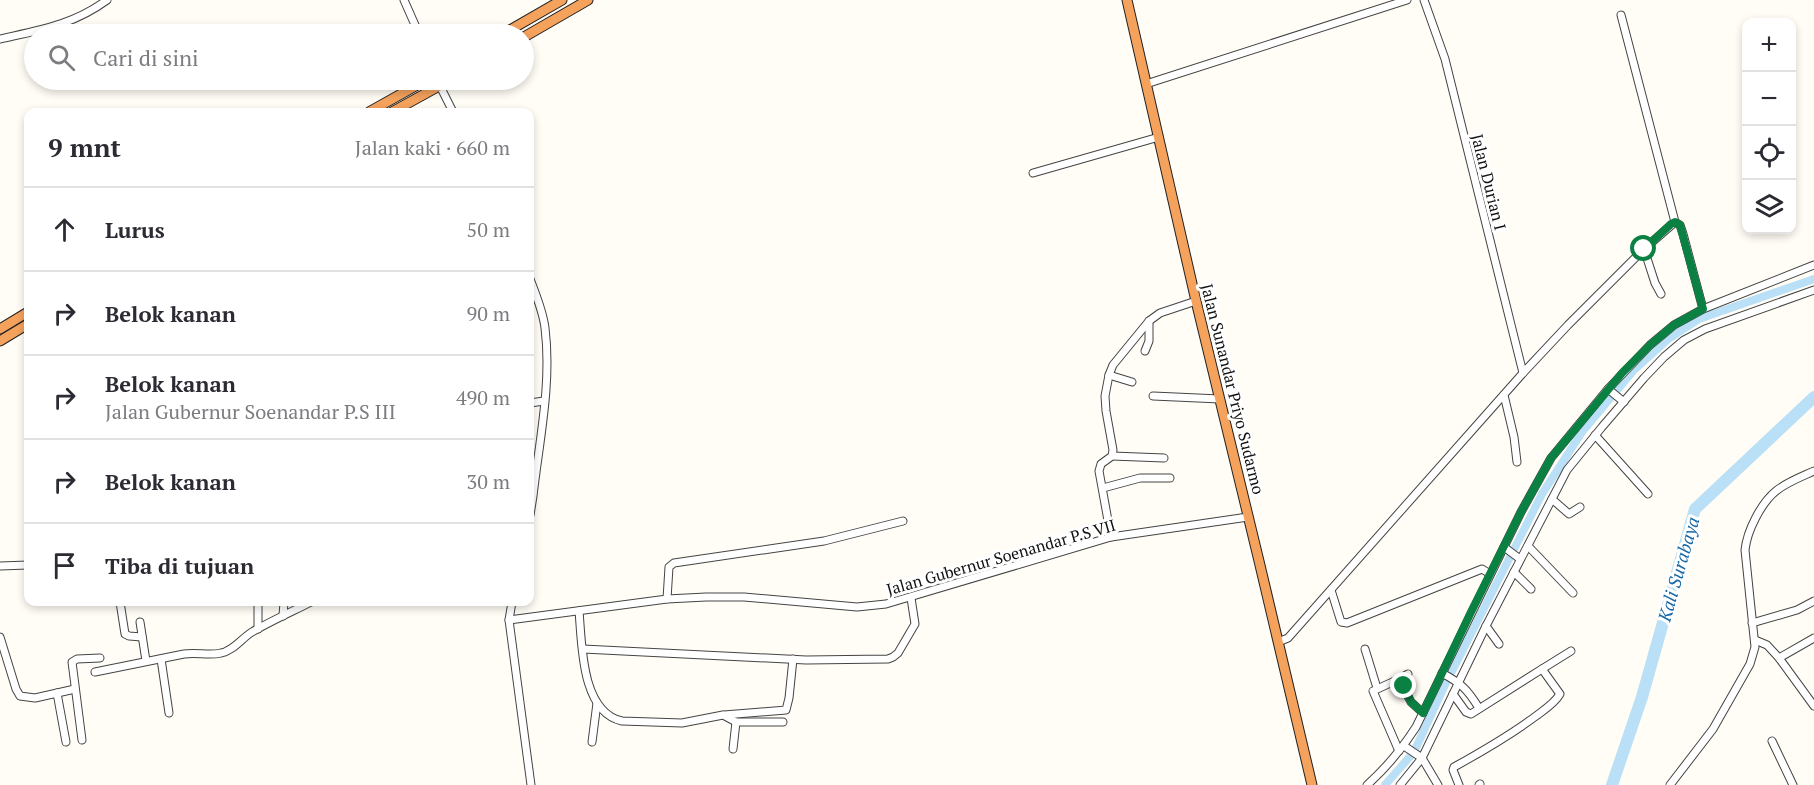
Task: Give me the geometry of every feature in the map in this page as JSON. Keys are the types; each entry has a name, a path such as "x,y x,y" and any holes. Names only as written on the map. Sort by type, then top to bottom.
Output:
{"highway":[{"path":"520,24 562,0"},
{"path":"534,31 588,0"},
{"name":"Jalan Sunandar Priyo Sudarmo","path":"1127,0 1196,301 1312,785"},
{"path":"376,108 408,90"},
{"path":"398,108 426,90"},
{"path":"0,329 24,314"},
{"path":"0,341 24,326"}],"street":[{"path":"61,24 95,9 107,0"},
{"path":"404,0 415,24"},
{"path":"1146,84 1407,0"},
{"name":"Jalan Durian I","path":"1424,0 1444,59 1523,373"},
{"path":"1621,15 1675,222 1680,225 1683,234 1703,309"},
{"path":"0,39 24,33"},
{"path":"443,90 451,108"},
{"path":"1034,173 1159,137"},
{"path":"1278,642 1288,638 1568,325 1644,249 1675,222"},
{"path":"1644,249 1661,294"},
{"path":"1367,785 1404,749 1443,674 1490,574 1506,548 1521,512 1551,458 1650,345 1674,325 1703,309 1814,266"},
{"path":"534,290 541,307 545,329 547,371 534,475"},
{"path":"1400,785 1420,757 1519,558 1528,546 1567,470 1623,401 1664,357 1684,340 1705,329 1814,290"},
{"path":"1111,537 1099,468 1112,456 1113,450 1105,396 1108,375 1113,365 1149,321 1160,313 1196,301"},
{"path":"1145,351 1149,341 1149,321"},
{"path":"1108,375 1132,382"},
{"path":"1610,390 1623,401"},
{"path":"1504,395 1514,437 1517,462"},
{"path":"1153,396 1220,399"},
{"path":"534,402 544,401"},
{"path":"1595,435 1648,495"},
{"path":"1112,456 1164,458"},
{"path":"1670,785 1713,729 1750,664 1755,640 1745,550 1749,533 1767,499 1775,491 1814,471"},
{"path":"1103,488 1140,478 1170,478"},
{"path":"1552,499 1566,513 1572,513 1580,507"},
{"name":"Jalan Gubernur Soenandar P.S VII","path":"509,620 667,599 706,597 744,597 857,607 886,604 1111,537 1248,517"},
{"path":"667,599 669,567 674,563 824,541 903,521"},
{"path":"1528,546 1573,593"},
{"path":"1506,548 1519,558"},
{"path":"0,566 24,565"},
{"path":"1331,590 1341,622 1347,623 1482,568 1490,574"},
{"path":"1514,572 1531,588"},
{"path":"583,649 821,660 888,659 898,653 915,624 911,598"},
{"path":"1752,622 1791,612 1814,601"},
{"path":"121,606 125,634 142,637"},
{"path":"258,606 258,629"},
{"path":"283,616 284,606"},
{"path":"95,672 196,652 221,654 258,629 303,606"},
{"path":"511,606 509,620 531,785"},
{"path":"579,611 588,683 592,695 598,706 622,721 682,723 723,715 786,710 793,659"},
{"path":"141,622 146,661"},
{"path":"1486,626 1499,644"},
{"path":"0,638 20,696 34,698 75,689"},
{"path":"1779,658 1814,638"},
{"path":"1755,640 1767,645 1779,658 1814,706"},
{"path":"1365,649 1377,688"},
{"path":"1453,694 1469,714 1571,651"},
{"path":"82,740 72,662 77,659 100,658"},
{"path":"161,659 169,713"},
{"path":"1459,785 1454,767 1506,738 1559,697 1560,694 1542,669"},
{"path":"1408,674 1377,688 1372,691 1372,694 1404,749 1420,757 1438,785"},
{"path":"1443,674 1457,681 1479,708"},
{"path":"1399,679 1411,702 1423,713"},
{"path":"57,693 66,742"},
{"path":"592,742 598,706"},
{"path":"723,715 736,722 783,722"},
{"path":"733,749 736,722"},
{"path":"1772,741 1793,785"}],"waterway":[{"path":"1385,785 1414,752 1443,689 1542,494 1582,432 1634,370 1667,340 1699,319 1814,279"},
{"name":"Kali Surabaya","path":"1612,785 1642,697 1695,509 1814,397"}],"route":[{"path":"1404,686 1411,702 1423,713 1521,512 1551,458 1622,373 1650,345 1674,325 1703,309 1680,225 1677,222 1671,224 1644,249"}]}
